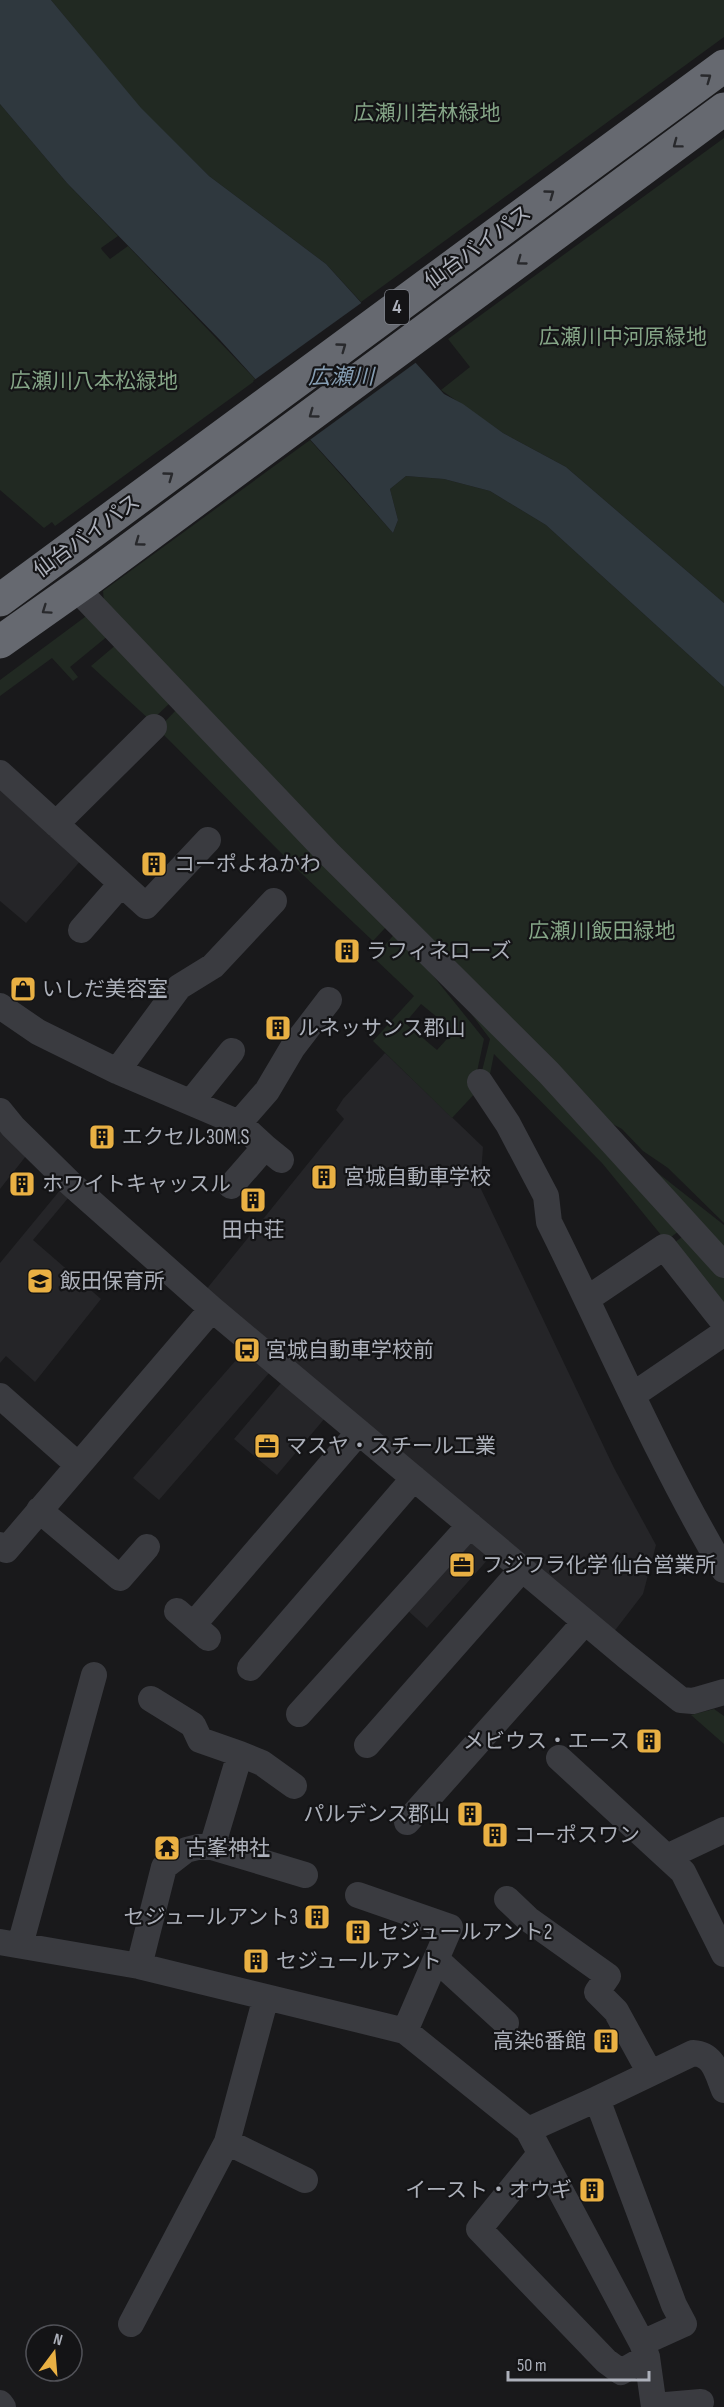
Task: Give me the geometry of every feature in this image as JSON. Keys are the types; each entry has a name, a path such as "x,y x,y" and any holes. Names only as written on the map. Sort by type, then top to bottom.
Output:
{"highway":[{"name":"仙台バイパス","path":"0,600 724,66"},
{"name":"仙台バイパス","path":"0,642 84,583 724,109"}],"street":[{"path":"84,583 312,838 549,1073 724,1265"},
{"path":"56,824 154,727"},
{"path":"0,773 146,906 208,840"},
{"path":"81,930 121,884"},
{"path":"117,1071 179,987 213,966 274,901"},
{"path":"238,1123 267,1091 293,1047 329,1000"},
{"path":"0,1006 38,1032 117,1071 238,1123 273,1154 231,1186"},
{"path":"191,1102 232,1051"},
{"path":"480,1082 508,1124 546,1196 549,1222 633,1395 716,1535 724,1570"},
{"path":"0,1111 13,1127 71,1184 212,1309 681,1700 693,1701 724,1692"},
{"path":"587,1299 664,1247 724,1323"},
{"path":"7,1551 39,1510 212,1309"},
{"path":"633,1395 724,1333"},
{"path":"0,1396 78,1465"},
{"path":"193,1625 359,1432"},
{"path":"250,1668 414,1478"},
{"path":"39,1510 120,1578 147,1547"},
{"path":"299,1714 470,1525"},
{"path":"367,1745 522,1569"},
{"path":"407,1822 585,1622"},
{"path":"94,1675 10,1944 139,1966 405,2031 528,2130 645,2350 654,2406 701,2402"},
{"path":"151,1699 192,1725 200,1740 262,1763 294,1786"},
{"path":"212,1847 240,1754"},
{"path":"559,1758 683,1872 724,1954"},
{"path":"667,1857 724,1830"},
{"path":"139,1966 165,1867 186,1850 212,1847 305,1875"},
{"path":"358,1895 450,1927 405,2031"},
{"path":"507,1899 528,1919 609,1976 597,1992 616,2011 650,2073"},
{"path":"436,1959 506,2023"},
{"path":"131,2324 227,2142 266,1997"},
{"path":"528,2130 693,2054 706,2056 714,2065 724,2090"},
{"path":"540,2154 479,2229 606,2361 621,2372 645,2350 684,2324 674,2305 597,2099"},
{"path":"227,2142 305,2180"}],"shaded area":[{"path":"0,783 83,858 26,923 0,901"},
{"name":"宮城自動車学校","path":"385,1053 483,1147 480,1187 614,1468 656,1545 643,1594 613,1633 205,1291 344,1119 336,1110 343,1099"},
{"path":"0,1128 26,1156 0,1189"},
{"name":"飯田保育所","path":"61,1189 69,1197 33,1240 101,1299 35,1382 6,1356 0,1363 0,1263"},
{"path":"244,1351 270,1372 159,1500 133,1478"},
{"path":"282,1382 325,1418 277,1475 234,1439"},
{"path":"471,1540 490,1557 427,1628 405,1608"}],"green space":[{"name":"広瀬川若林緑地","path":"51,0 724,0 724,37 361,302 326,264 209,176 140,108"},
{"name":"広瀬川八本松緑地","path":"0,104 67,183 118,236 101,248 110,259 128,246 256,380 55,526 52,522 44,528 0,490"},
{"name":"広瀬川中河原緑地","path":"724,138 724,603 566,467 503,433 441,390 470,367 448,339"},
{"name":"広瀬川飯田緑地","path":"310,440 393,533 398,520 390,489 406,476 444,479 490,491 546,525 724,687 724,1223 668,1168 643,1151 622,1129 601,1118 388,904 393,899 386,893 382,897 104,602 103,591"},
{"path":"89,614 109,635 70,667 78,677 73,681 52,658 0,696 0,680"},
{"path":"117,644 171,702 151,721 91,666"},
{"path":"177,709 387,926 373,941 300,872 158,729"},
{"path":"397,931 484,1039 475,1081 479,1089 452,1118 373,1041 414,996 374,958","holes":["421,1004 454,1031 437,1050 405,1023"]},
{"path":"452,988 684,1227 666,1241 602,1163 494,1054 488,1084 482,1071 490,1039"},
{"path":"635,1155 724,1225 724,1257"},
{"path":"689,1232 724,1272 724,1311 671,1245"},
{"path":"714,1709 724,1716 724,1744 691,1715"}],"water":[{"name":"広瀬川","path":"0,0 51,0 141,108 209,176 326,264 444,394 463,404 503,433 566,467 724,603 724,687 546,525 490,491 444,479 406,476 390,489 398,520 393,533 220,340 67,183 0,104"}],"pier":[{"path":"364,301 418,361 307,442 253,381"}],"place":[{"name":"コーポよねかわ","path":"154,864"},
{"name":"ラフィネローズ","path":"347,951"},
{"name":"いしだ美容室","path":"23,989"},
{"name":"ルネッサンス郡山","path":"278,1028"},
{"name":"エクセル30M.S","path":"102,1137"},
{"name":"宮城自動車学校","path":"324,1177"},
{"name":"ホワイトキャッスル","path":"22,1184"},
{"name":"田中荘","path":"253,1200"},
{"name":"飯田保育所","path":"40,1281"},
{"name":"宮城自動車学校前","path":"247,1350"},
{"name":"マスヤ・スチール工業","path":"267,1446"},
{"name":"フジワラ化学 仙台営業所","path":"462,1565"},
{"name":"メビウス・エース","path":"649,1741"},
{"name":"パルデンス郡山","path":"470,1814"},
{"name":"コーポスワン","path":"495,1835"},
{"name":"古峯神社","path":"167,1848"},
{"name":"セジュールアント3","path":"317,1917"},
{"name":"セジュールアント2","path":"358,1932"},
{"name":"セジュールアント","path":"256,1961"},
{"name":"高染6番館","path":"606,2041"},
{"name":"イースト・オウギ","path":"592,2190"}]}
